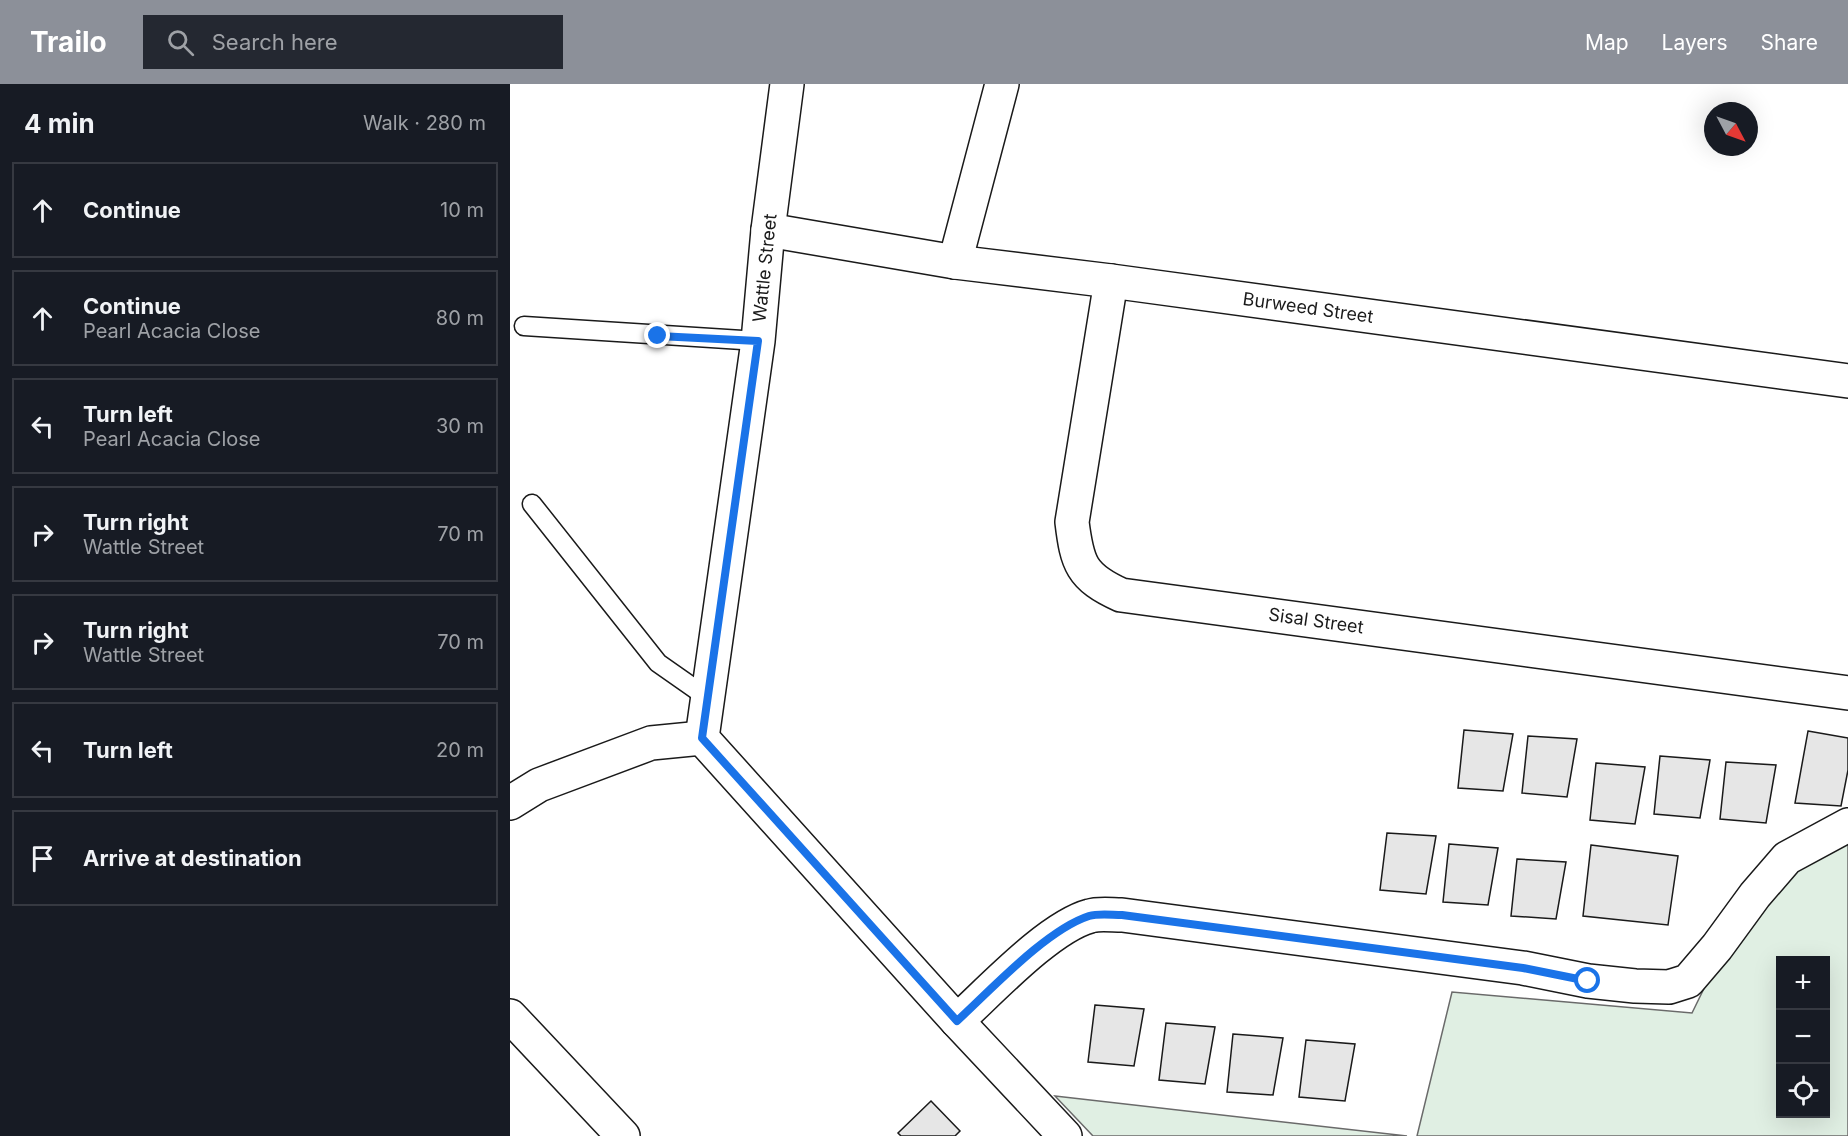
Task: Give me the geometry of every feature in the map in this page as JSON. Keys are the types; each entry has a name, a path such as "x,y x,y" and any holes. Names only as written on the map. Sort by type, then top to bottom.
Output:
{"street":[{"name":"Wattle Street","path":"702,738 758,341 768,230 787,84"},
{"path":"955,262 1002,84"},
{"name":"Burweed Street","path":"768,230 955,262 1848,381"},
{"name":"Sisal Street","path":"1111,281 1072,522 1075,551 1086,573 1102,586 1121,595 1848,693"},
{"path":"510,803 539,785 651,743 702,738 957,1021 1065,1136"},
{"path":"957,1021 1037,947 1071,924 1091,915 1122,915 1523,968 1588,981 1669,987 1688,981 1787,858 1848,825"},
{"path":"510,1016 623,1136"}],"lane":[{"path":"524,326 758,341"},
{"path":"532,504 658,663 708,698"}],"green space":[{"path":"1848,835 1848,1136 1417,1136 1452,992 1692,1013 1715,966 1806,856"},
{"path":"1055,1096 1407,1136 1093,1136"}],"building":[{"path":"1464,730 1513,734 1503,791 1458,788"},
{"path":"1808,731 1848,738 1848,770 1841,806 1795,803"},
{"path":"1528,736 1577,739 1567,797 1522,793"},
{"path":"1660,756 1710,760 1700,818 1654,814"},
{"path":"1726,762 1776,765 1766,823 1720,819"},
{"path":"1596,763 1645,767 1635,824 1590,820"},
{"path":"1387,833 1436,836 1426,894 1380,890"},
{"path":"1449,844 1498,848 1488,905 1443,902"},
{"path":"1591,845 1678,856 1668,925 1583,916"},
{"path":"1517,859 1566,862 1556,919 1511,916"},
{"path":"1095,1005 1144,1009 1134,1066 1088,1062"},
{"path":"1166,1023 1215,1027 1205,1084 1159,1080"},
{"path":"1233,1034 1283,1038 1273,1095 1227,1092"},
{"path":"1306,1040 1355,1044 1345,1101 1299,1097"},
{"path":"931,1101 960,1131 955,1136 901,1136 898,1133"}],"route":[{"path":"658,336 758,341 702,738 957,1021 1037,947 1071,924 1091,915 1122,915 1523,968 1588,981"}]}
